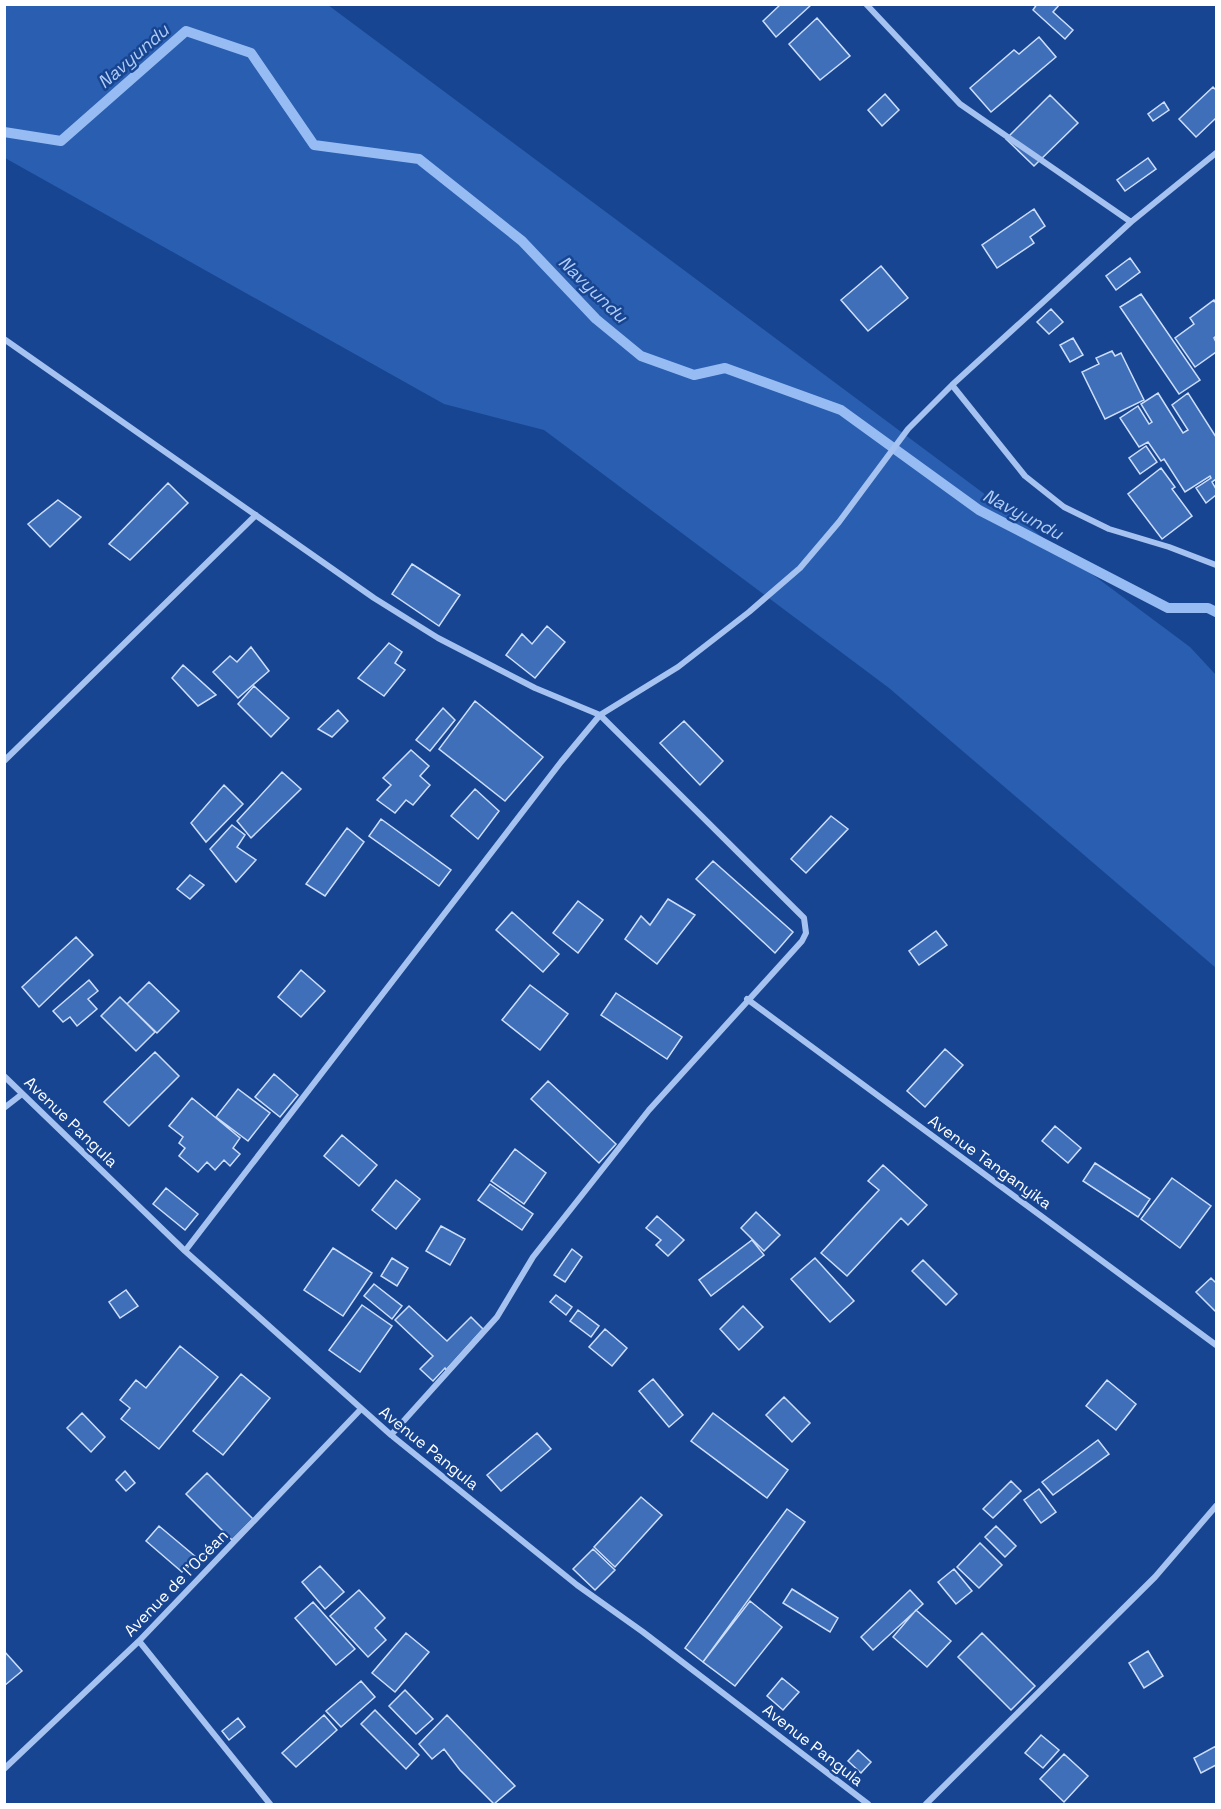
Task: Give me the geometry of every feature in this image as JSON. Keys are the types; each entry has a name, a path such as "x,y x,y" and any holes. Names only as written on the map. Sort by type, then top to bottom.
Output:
{"street":[{"path":"866,4 960,104 1131,222"},
{"path":"185,1251 561,762 600,715 678,667 749,612 800,568 839,522 908,429 952,385 1131,222 1216,153"},
{"path":"4,339 374,598 438,638 535,688 600,715 804,918 806,933 802,941 747,999 649,1110 533,1257 498,1317 391,1435"},
{"path":"952,385 1025,476 1064,507 1109,529 1169,547 1216,565"},
{"path":"4,761 256,515"},
{"name":"Avenue Tanganyika","path":"747,999 1216,1345"},
{"name":"Avenue Pangula","path":"4,1076 185,1251 391,1435 577,1585 643,1632 868,1804"},
{"path":"4,1108 22,1094"},
{"name":"Avenue de l'Océan","path":"4,1769 139,1641 361,1409"},
{"path":"926,1804 1155,1577 1216,1506"},
{"path":"139,1641 270,1804"}],"shaded area":[{"path":"5,5 328,5 1190,647 1216,675 1216,968 889,688 544,430 444,404 5,158"}],"building":[{"path":"781,4 811,5 776,37 763,21"},
{"path":"1037,4 1060,4 1053,12 1073,30 1065,39 1033,10"},
{"path":"817,18 850,56 820,80 789,44"},
{"path":"1039,37 1056,57 991,112 970,88 1014,50 1019,54"},
{"path":"1213,87 1216,90 1216,118 1196,137 1179,119"},
{"path":"885,94 899,110 882,126 868,110"},
{"path":"1050,95 1078,123 1034,166 1006,139"},
{"path":"1164,102 1169,110 1153,121 1148,114"},
{"path":"1148,158 1156,169 1125,191 1117,180"},
{"path":"1034,209 1045,226 1030,237 1034,243 997,268 982,245"},
{"path":"1130,258 1140,272 1116,290 1106,276"},
{"path":"881,266 908,298 868,331 841,300"},
{"path":"1141,294 1200,380 1179,394 1120,307"},
{"path":"1214,300 1216,304 1216,336 1214,338 1216,352 1195,367 1175,338 1194,324 1190,318"},
{"path":"1051,309 1063,322 1049,334 1037,322"},
{"path":"1073,338 1083,355 1070,362 1060,345"},
{"path":"1112,351 1115,356 1121,353 1144,400 1105,419 1082,372 1099,364 1096,358"},
{"path":"1158,393 1183,433 1188,430 1172,405 1188,393 1216,437 1216,479 1212,482 1216,495 1206,503 1196,488 1211,478 1210,476 1185,492 1164,459 1161,461 1148,442 1139,447 1120,418 1138,406 1149,424 1152,422 1141,404"},
{"path":"1146,446 1157,462 1140,474 1129,458"},
{"path":"1161,468 1175,487 1172,489 1192,516 1162,539 1128,494"},
{"path":"168,483 188,503 130,560 109,544"},
{"path":"58,500 81,517 50,547 28,524"},
{"path":"412,564 460,595 439,626 392,594"},
{"path":"547,626 565,642 535,678 506,655 522,634 532,644"},
{"path":"389,643 402,652 395,663 405,670 384,696 358,678"},
{"path":"251,647 269,671 238,698 213,672 230,656 237,662"},
{"path":"183,665 216,695 198,706 172,678"},
{"path":"254,686 289,718 271,737 238,704"},
{"path":"475,701 543,757 505,801 439,749"},
{"path":"443,708 455,720 430,751 416,740"},
{"path":"338,710 348,721 332,737 318,729"},
{"path":"684,721 723,761 700,785 660,743"},
{"path":"411,750 429,766 420,776 430,785 413,805 406,800 395,813 377,800 391,785 383,778"},
{"path":"282,772 301,789 251,838 237,821"},
{"path":"224,785 243,804 206,842 191,823"},
{"path":"475,789 499,811 478,839 451,816"},
{"path":"831,816 848,829 806,873 791,859"},
{"path":"381,819 451,870 439,886 369,836"},
{"path":"232,825 245,835 237,847 256,860 236,882 210,849"},
{"path":"347,828 364,842 325,896 306,884"},
{"path":"713,861 793,932 775,953 696,879"},
{"path":"190,875 204,885 190,899 177,889"},
{"path":"668,899 695,915 657,964 625,939 641,916 650,925"},
{"path":"578,901 603,920 578,953 553,933"},
{"path":"512,912 559,954 543,972 496,930"},
{"path":"936,931 947,945 919,965 909,951"},
{"path":"76,937 93,955 39,1007 22,987"},
{"path":"301,970 325,991 301,1017 278,997"},
{"path":"89,980 98,991 88,999 97,1009 77,1026 70,1017 63,1022 53,1011"},
{"path":"149,982 179,1011 157,1033 127,1004"},
{"path":"530,985 568,1014 540,1050 502,1020"},
{"path":"616,993 682,1037 667,1059 601,1015"},
{"path":"120,997 155,1032 136,1051 101,1016"},
{"path":"945,1049 963,1065 925,1107 907,1091"},
{"path":"155,1052 179,1076 129,1126 104,1102"},
{"path":"274,1074 298,1095 280,1117 255,1097"},
{"path":"548,1081 616,1144 599,1163 531,1099"},
{"path":"238,1089 270,1113 248,1141 216,1117"},
{"path":"192,1098 240,1138 233,1148 240,1154 230,1166 224,1160 215,1170 207,1162 198,1172 179,1156 185,1148 179,1143 183,1137 169,1126"},
{"path":"1055,1126 1081,1148 1068,1163 1042,1141"},
{"path":"342,1135 377,1165 359,1186 324,1156"},
{"path":"515,1149 546,1173 524,1204 491,1181"},
{"path":"1095,1163 1150,1199 1138,1217 1083,1181"},
{"path":"883,1165 927,1205 908,1225 901,1218 847,1276 821,1253 879,1190 868,1181"},
{"path":"1172,1178 1211,1206 1180,1248 1141,1219"},
{"path":"396,1180 420,1199 396,1229 372,1210"},
{"path":"490,1184 533,1214 522,1230 478,1200"},
{"path":"166,1188 198,1214 185,1230 153,1204"},
{"path":"756,1212 780,1235 764,1251 741,1228"},
{"path":"657,1216 684,1240 668,1256 656,1245 661,1240 646,1228"},
{"path":"441,1226 465,1239 450,1265 426,1251"},
{"path":"752,1240 764,1255 711,1296 699,1280"},
{"path":"333,1248 372,1273 343,1316 304,1290"},
{"path":"572,1249 582,1257 565,1282 554,1275"},
{"path":"392,1258 408,1268 397,1286 381,1276"},
{"path":"815,1258 854,1301 830,1322 791,1279"},
{"path":"923,1260 957,1294 946,1305 912,1271"},
{"path":"1211,1278 1216,1283 1216,1312 1196,1292"},
{"path":"374,1284 402,1306 392,1319 364,1296"},
{"path":"126,1290 138,1306 120,1318 109,1302"},
{"path":"556,1295 572,1307 566,1315 550,1302"},
{"path":"362,1305 392,1326 360,1372 329,1350"},
{"path":"409,1306 447,1341 471,1317 483,1329 433,1381 420,1369 433,1356 395,1320"},
{"path":"743,1306 763,1327 739,1350 720,1329"},
{"path":"578,1310 599,1326 591,1337 570,1321"},
{"path":"605,1329 627,1348 612,1366 589,1347"},
{"path":"180,1346 218,1377 159,1449 121,1419 130,1408 120,1400 136,1380 146,1388"},
{"path":"241,1374 270,1398 223,1455 193,1431"},
{"path":"653,1379 683,1415 669,1427 639,1391"},
{"path":"1107,1380 1136,1404 1116,1430 1086,1406"},
{"path":"784,1397 810,1423 792,1442 766,1415"},
{"path":"82,1413 105,1437 91,1452 67,1428"},
{"path":"713,1413 788,1470 767,1498 691,1441"},
{"path":"537,1433 551,1449 501,1491 487,1475"},
{"path":"1098,1440 1109,1454 1053,1495 1042,1482"},
{"path":"125,1471 135,1483 126,1491 116,1480"},
{"path":"207,1473 253,1519 232,1540 186,1494"},
{"path":"1011,1481 1021,1491 993,1518 983,1509"},
{"path":"1039,1489 1056,1512 1041,1523 1024,1500"},
{"path":"641,1497 662,1515 615,1567 594,1547"},
{"path":"787,1509 805,1522 703,1662 685,1648"},
{"path":"159,1526 196,1557 182,1572 146,1541"},
{"path":"996,1526 1016,1546 1005,1557 985,1537"},
{"path":"980,1543 1002,1565 979,1588 957,1567"},
{"path":"593,1549 615,1570 595,1590 573,1569"},
{"path":"320,1566 344,1592 325,1609 302,1582"},
{"path":"954,1569 972,1591 956,1604 938,1582"},
{"path":"792,1589 838,1618 830,1632 783,1603"},
{"path":"359,1590 385,1618 375,1628 386,1640 368,1657 330,1616"},
{"path":"910,1590 923,1604 873,1650 861,1637"},
{"path":"750,1601 782,1627 735,1686 703,1662"},
{"path":"313,1602 355,1649 336,1665 295,1618"},
{"path":"916,1610 951,1641 927,1667 893,1637"},
{"path":"406,1633 429,1652 395,1692 372,1673"},
{"path":"982,1633 1035,1686 1011,1710 958,1657"},
{"path":"4,1651 22,1671 4,1686"},
{"path":"1148,1651 1163,1676 1144,1688 1129,1663"},
{"path":"782,1678 799,1692 783,1710 767,1696"},
{"path":"361,1681 375,1697 341,1727 326,1711"},
{"path":"405,1690 433,1719 416,1734 389,1706"},
{"path":"375,1710 419,1755 406,1769 361,1724"},
{"path":"324,1715 337,1730 296,1767 282,1753"},
{"path":"447,1715 515,1786 494,1804 460,1770 444,1749 432,1759 419,1744"},
{"path":"238,1718 245,1727 229,1740 222,1731"},
{"path":"1041,1735 1059,1750 1043,1768 1025,1753"},
{"path":"1216,1746 1216,1765 1201,1773 1194,1758"},
{"path":"858,1750 871,1762 861,1773 848,1761"},
{"path":"1064,1754 1088,1776 1064,1802 1040,1779"}],"waterway":[{"name":"Navyundu","path":"4,132 61,141 186,31 251,53 314,145 419,159 522,241 596,319 641,356 694,375 725,368 841,410 979,510 1168,608 1208,608 1216,612"}]}
